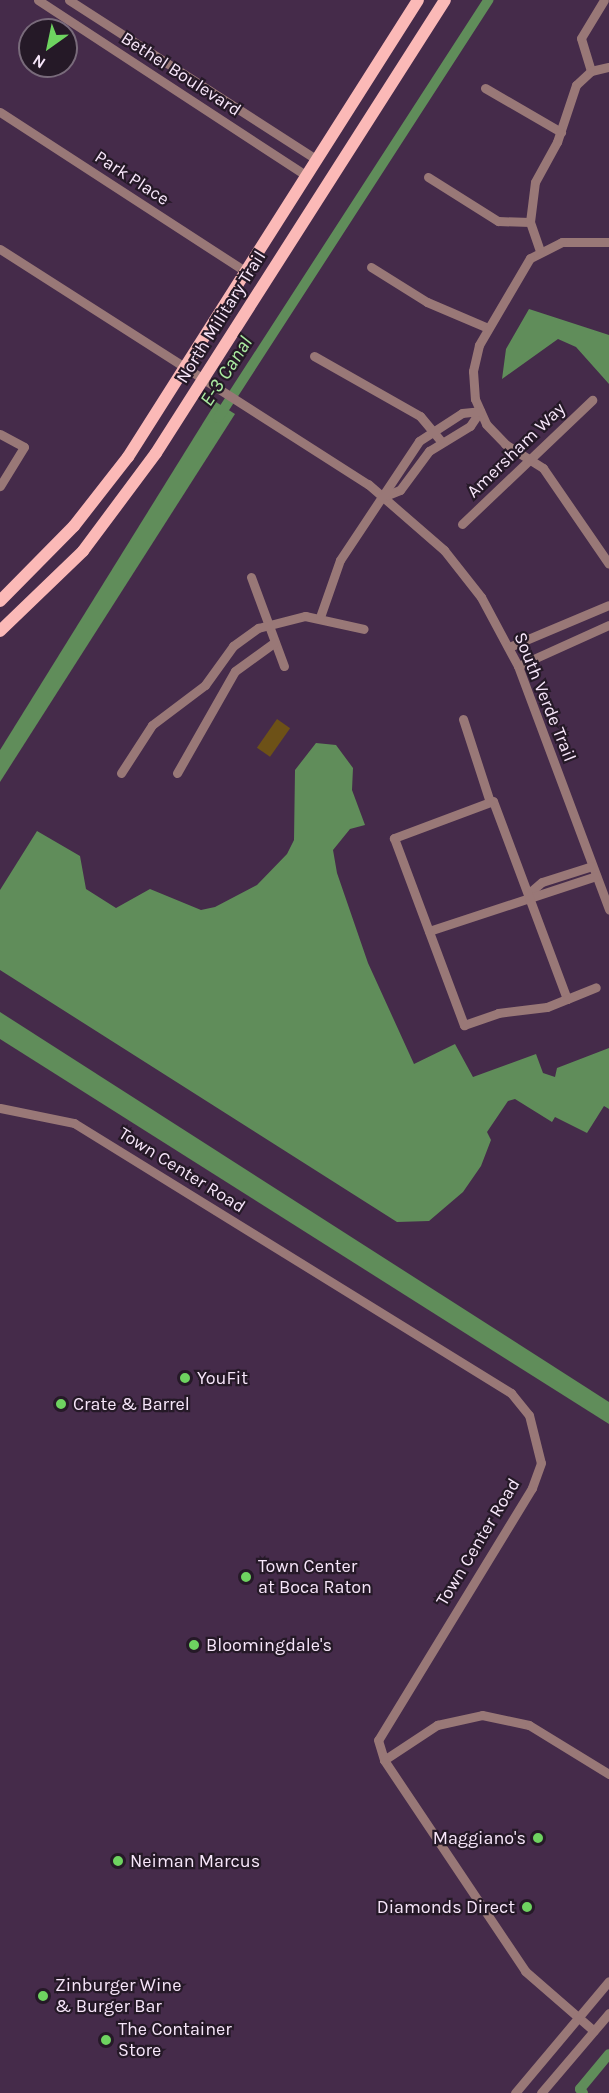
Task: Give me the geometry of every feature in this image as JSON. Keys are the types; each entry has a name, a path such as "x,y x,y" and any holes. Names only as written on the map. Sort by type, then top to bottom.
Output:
{"main road":[{"name":"North Military Trail","path":"0,601 100,494 185,369 418,0"},
{"name":"North Military Trail","path":"0,631 51,585 110,517 202,380 445,0"},
{"path":"317,160 321,193"}],"street":[{"name":"Bethel Boulevard","path":"38,0 307,176"},
{"name":"Bethel Boulevard","path":"70,0 317,160"},
{"path":"591,70 581,38 604,0"},
{"path":"540,251 530,222 535,182 561,132 576,86 591,70 609,67"},
{"path":"485,88 561,132"},
{"name":"Park Place","path":"0,112 246,272"},
{"path":"428,177 498,221 530,222"},
{"path":"609,242 578,240 540,251 520,270 488,328 473,371 480,411 505,444 532,459 578,513 609,564"},
{"name":"South Verde Trail","path":"0,249 385,496 463,573 509,647 518,666 609,910"},
{"path":"371,267 427,302 488,328"},
{"path":"314,356 420,416 441,441"},
{"name":"Amersham Way","path":"462,524 592,400"},
{"path":"320,617 340,560 385,496 388,481 432,430 462,413 480,411"},
{"path":"385,496 399,490 441,441 470,426 480,411"},
{"path":"0,434 24,447 0,486"},
{"path":"251,577 284,666"},
{"path":"509,647 609,605"},
{"path":"121,773 152,725 205,686 233,646 268,623 320,617 364,629"},
{"path":"518,666 609,625"},
{"path":"177,773 235,671 275,642"},
{"path":"463,719 490,802 528,894 567,999"},
{"path":"490,802 394,838 464,1025 567,999 596,987"},
{"path":"528,894 542,882 592,866"},
{"path":"429,932 528,894 596,876"},
{"name":"Town Center Road","path":"0,1108 74,1123 511,1393 530,1415 541,1463 532,1488 382,1728 378,1740 384,1760 525,1971 577,2020 594,2031"},
{"path":"384,1760 437,1725 483,1715 529,1725 609,1774"},
{"path":"515,2093 609,1981"},
{"path":"541,2093 609,2013"}],"shaded area":[{"path":"529,309 609,335 609,384 576,347 558,339 502,379 506,349"},
{"path":"216,402 235,414 0,782 0,750"},
{"path":"277,719 290,728 270,757 257,748"},
{"path":"316,743 336,745 353,768 352,790 365,825 350,829 333,850 337,873 368,963 414,1064 455,1044 473,1077 536,1054 543,1073 555,1077 557,1068 609,1048 609,1109 604,1106 587,1133 555,1117 552,1122 515,1099 508,1101 487,1132 491,1140 481,1166 463,1192 429,1221 397,1222 0,970 0,890 37,831 80,856 86,889 116,908 150,889 201,910 215,907 257,885 287,854 294,840 295,770"},
{"path":"0,1012 609,1402 609,1424 0,1039"}],"waterway":[{"name":"E-3 Canal","path":"218,418 488,0"},
{"path":"583,2093 580,2089 609,2054"}],"place":[{"name":"YouFit","path":"185,1378"},
{"name":"Crate & Barrel","path":"61,1404"},
{"name":"Town Center at Boca Raton","path":"246,1577"},
{"name":"Bloomingdale's","path":"194,1645"},
{"name":"Maggiano's","path":"538,1838"},
{"name":"Neiman Marcus","path":"118,1861"},
{"name":"Diamonds Direct","path":"527,1907"},
{"name":"Zinburger Wine & Burger Bar","path":"43,1996"},
{"name":"The Container Store","path":"106,2040"}]}
